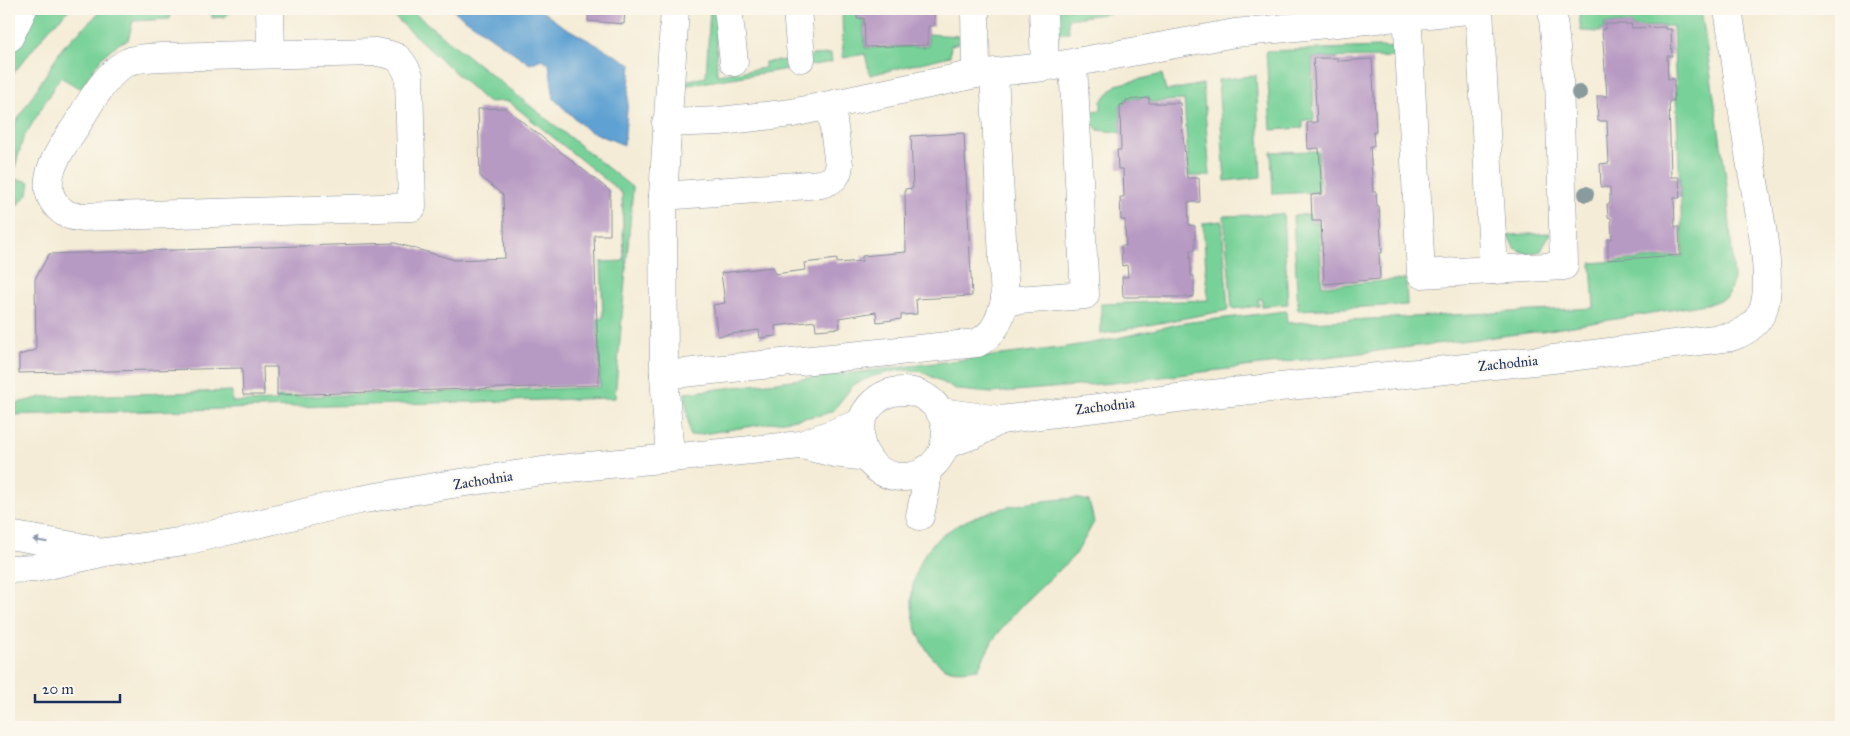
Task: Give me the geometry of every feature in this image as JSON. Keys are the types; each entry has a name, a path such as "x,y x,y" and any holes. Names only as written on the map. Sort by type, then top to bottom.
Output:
{"street":[{"path":"9,38 23,9"},
{"path":"270,9 272,54"},
{"path":"670,456 664,375 663,196 666,123 675,9"},
{"path":"728,9 734,62"},
{"path":"797,9 801,58"},
{"path":"664,375 977,343 987,338 996,329 1005,301 985,74 975,9"},
{"path":"1043,9 1044,67"},
{"path":"666,123 720,121 783,114 985,74 1073,64 1236,33 1408,13 1479,9 1494,270"},
{"path":"1408,13 1421,274 1564,266 1559,85 1552,9"},
{"name":"Zachodnia","path":"940,412 1000,420 1202,395 1553,358 1731,337 1741,334 1756,322 1764,308 1766,280 1762,230 1728,9"},
{"path":"376,52 395,55 404,64 409,76 412,206 78,217 68,216 54,202 49,192 49,181 56,159 88,106 113,73 127,62 162,57 272,54 376,52"},
{"path":"1005,301 1085,295 1073,64"},
{"path":"663,196 821,184 832,181 838,172 839,165 831,106"},
{"path":"905,391 919,394 931,401 940,412 945,424 944,445 935,463 913,481 883,472 867,457 859,437 861,423 867,409 877,399 890,392 905,391"},
{"path":"944,445 975,434 1000,420"},
{"name":"Zachodnia","path":"105,552 185,541 359,500 549,470 670,456 801,445 861,423"},
{"path":"801,445 834,454 867,457"},
{"path":"9,535 105,552"},
{"path":"9,569 35,568 105,552"}],"green space":[{"path":"33,9 70,9 49,29 9,79 9,61"},
{"path":"103,9 236,9 223,17 212,18 212,12 170,13 170,19 133,21 128,40 106,53 81,89 60,77 23,139 12,178 30,182 28,194 9,214 9,133 63,47"},
{"path":"386,9 409,9 633,188 615,398 9,415 9,405 42,397 232,391 232,402 277,401 277,397 600,387 598,319 603,318 601,262 624,261 622,193 508,101 487,102"},
{"path":"710,9 716,9 717,75 765,68 765,62 785,60 786,65 797,64 812,55 831,54 832,62 682,86 683,81 706,77"},
{"path":"842,9 857,9 857,18 863,19 865,48 928,46 928,34 959,36 959,43 951,45 950,56 870,75 865,54 843,58"},
{"path":"1055,9 1137,9 1068,19 1069,32 1052,33"},
{"path":"1578,9 1701,9 1727,185 1734,279 1727,297 1712,303 1543,331 1112,383 991,393 958,390 920,371 900,370 873,376 853,385 833,411 821,415 690,436 685,393 1059,348 1104,341 1183,323 1286,311 1287,323 1594,308 1591,263 1683,256 1673,26 1632,27 1632,24 1605,24 1605,29 1601,29 1601,32 1581,31"},
{"path":"1397,48 1406,57 1312,58 1314,120 1303,120 1303,128 1271,130 1266,51"},
{"path":"1162,74 1166,91 1203,84 1210,176 1189,176 1184,100 1150,102 1149,97 1125,100 1125,104 1120,105 1121,133 1098,130 1093,124 1090,111 1101,110 1101,101 1116,85"},
{"path":"1256,75 1261,177 1225,181 1218,80"},
{"path":"1318,151 1319,192 1273,194 1271,152"},
{"path":"1283,214 1288,304 1262,306 1262,299 1258,299 1259,306 1232,309 1224,216"},
{"path":"1310,214 1310,222 1319,222 1322,286 1406,279 1407,305 1298,310 1293,216"},
{"path":"1222,221 1228,310 1101,334 1101,304 1208,300 1203,223"},
{"path":"1550,233 1541,251 1528,254 1514,248 1508,235"},
{"path":"1076,498 1089,501 1094,522 1076,554 1016,611 993,640 978,669 954,671 938,663 926,649 917,630 913,615 912,599 918,568 925,554 935,541 962,523 993,511 1027,503"}],"water":[{"path":"451,9 539,9 561,25 631,64 624,145 587,130 554,99 549,64 542,59 530,64"}],"building":[{"path":"589,9 625,9 624,24 588,21"},
{"path":"857,9 934,9 934,26 928,26 928,45 865,47 864,18 857,19"},
{"path":"1605,24 1631,24 1632,28 1665,27 1665,29 1671,29 1672,56 1667,56 1668,79 1674,79 1674,101 1669,101 1671,177 1679,177 1680,198 1674,198 1675,227 1679,227 1680,255 1608,260 1608,239 1612,239 1611,218 1608,217 1607,204 1610,204 1610,187 1601,187 1600,164 1609,163 1607,121 1598,121 1597,96 1607,96 1602,29 1605,29"},
{"path":"1313,58 1338,58 1338,61 1372,59 1376,132 1373,132 1374,146 1370,146 1373,192 1376,192 1377,206 1379,206 1382,253 1379,253 1380,279 1324,284 1321,221 1312,221 1311,195 1322,194 1319,148 1308,149 1307,123 1317,122"},
{"path":"1149,98 1149,103 1180,103 1187,178 1199,178 1200,202 1188,202 1189,225 1195,226 1195,250 1190,250 1191,276 1194,276 1194,296 1190,297 1123,297 1122,277 1128,277 1127,265 1122,266 1121,246 1126,246 1125,220 1121,220 1120,197 1124,197 1123,169 1118,169 1117,150 1121,150 1120,105 1126,104 1126,100"},
{"path":"505,108 610,191 610,235 594,235 599,385 277,395 277,367 263,367 264,395 243,395 242,368 19,373 19,355 36,350 35,279 49,254 395,243 455,260 505,258 503,195 480,176 478,109"},
{"path":"964,133 972,296 916,299 917,314 901,315 901,319 877,322 876,312 839,318 840,328 816,330 815,321 775,326 776,336 760,338 759,330 718,336 713,305 725,303 721,273 773,267 775,274 805,270 804,263 837,259 837,263 862,261 862,256 906,252 905,189 913,188 911,136"}]}
